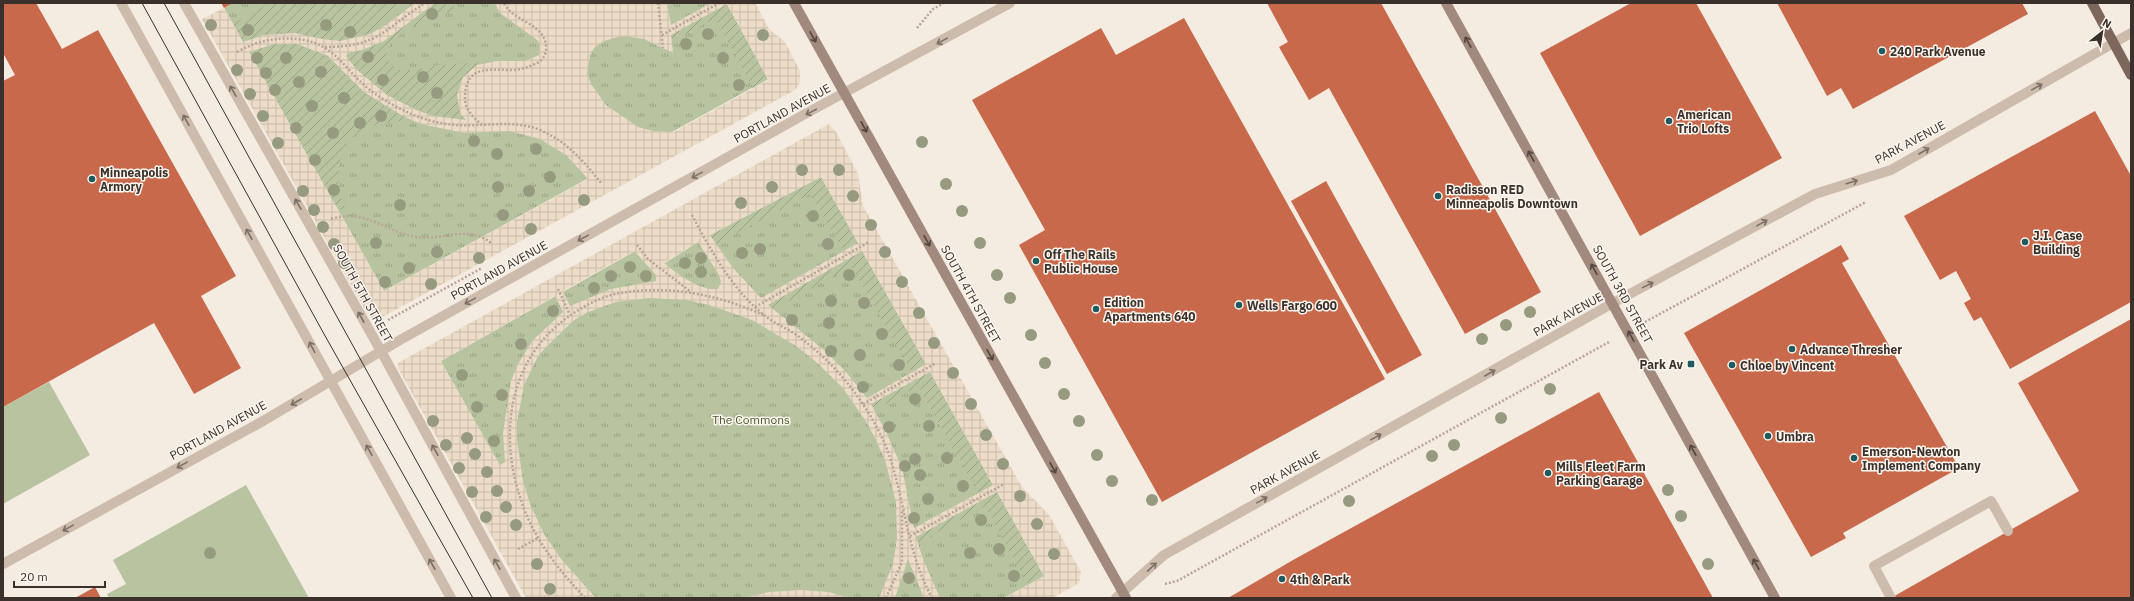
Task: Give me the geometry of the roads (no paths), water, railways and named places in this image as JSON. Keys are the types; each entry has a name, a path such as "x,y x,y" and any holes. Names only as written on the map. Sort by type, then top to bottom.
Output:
{"main road":[{"name":"SOUTH 4TH STREET","path":"794,3 1122,597"},
{"name":"SOUTH 3RD STREET","path":"1446,3 1775,598"},
{"path":"2092,3 2131,75"}],"street":[{"path":"121,3 451,598"},
{"name":"SOUTH 5TH STREET","path":"184,3 381,351 516,598"},
{"name":"PORTLAND AVENUE","path":"3,564 330,382 381,351 1010,3"},
{"name":"PARK AVENUE","path":"1122,597 1164,554 1613,303 1815,194 1890,170 2131,33"},
{"path":"1891,598 1874,566 1991,501 2008,531"}],"tram line":[{"path":"142,3 324,334 473,598"},
{"path":"164,3 492,598"}],"place":[{"name":"240 Park Avenue","path":"1882,51"},
{"name":"American Trio Lofts","path":"1669,121"},
{"name":"Minneapolis Armory","path":"92,179"},
{"name":"Radisson RED Minneapolis Downtown","path":"1438,196"},
{"name":"J.I. Case Building","path":"2025,242"},
{"name":"Off The Rails Public House","path":"1036,261"},
{"name":"Wells Fargo 600","path":"1239,305"},
{"name":"Edition Apartments 640","path":"1096,309"},
{"name":"Advance Thresher","path":"1792,349"},
{"name":"Park Av","path":"1691,364"},
{"name":"Chloe by Vincent","path":"1732,365"},
{"name":"Umbra","path":"1768,436"},
{"name":"Emerson-Newton Implement Company","path":"1854,458"},
{"name":"Mills Fleet Farm Parking Garage","path":"1548,473"},
{"name":"4th & Park","path":"1282,579"}],"park label":[{"name":"The Commons","path":"751,419"}]}
